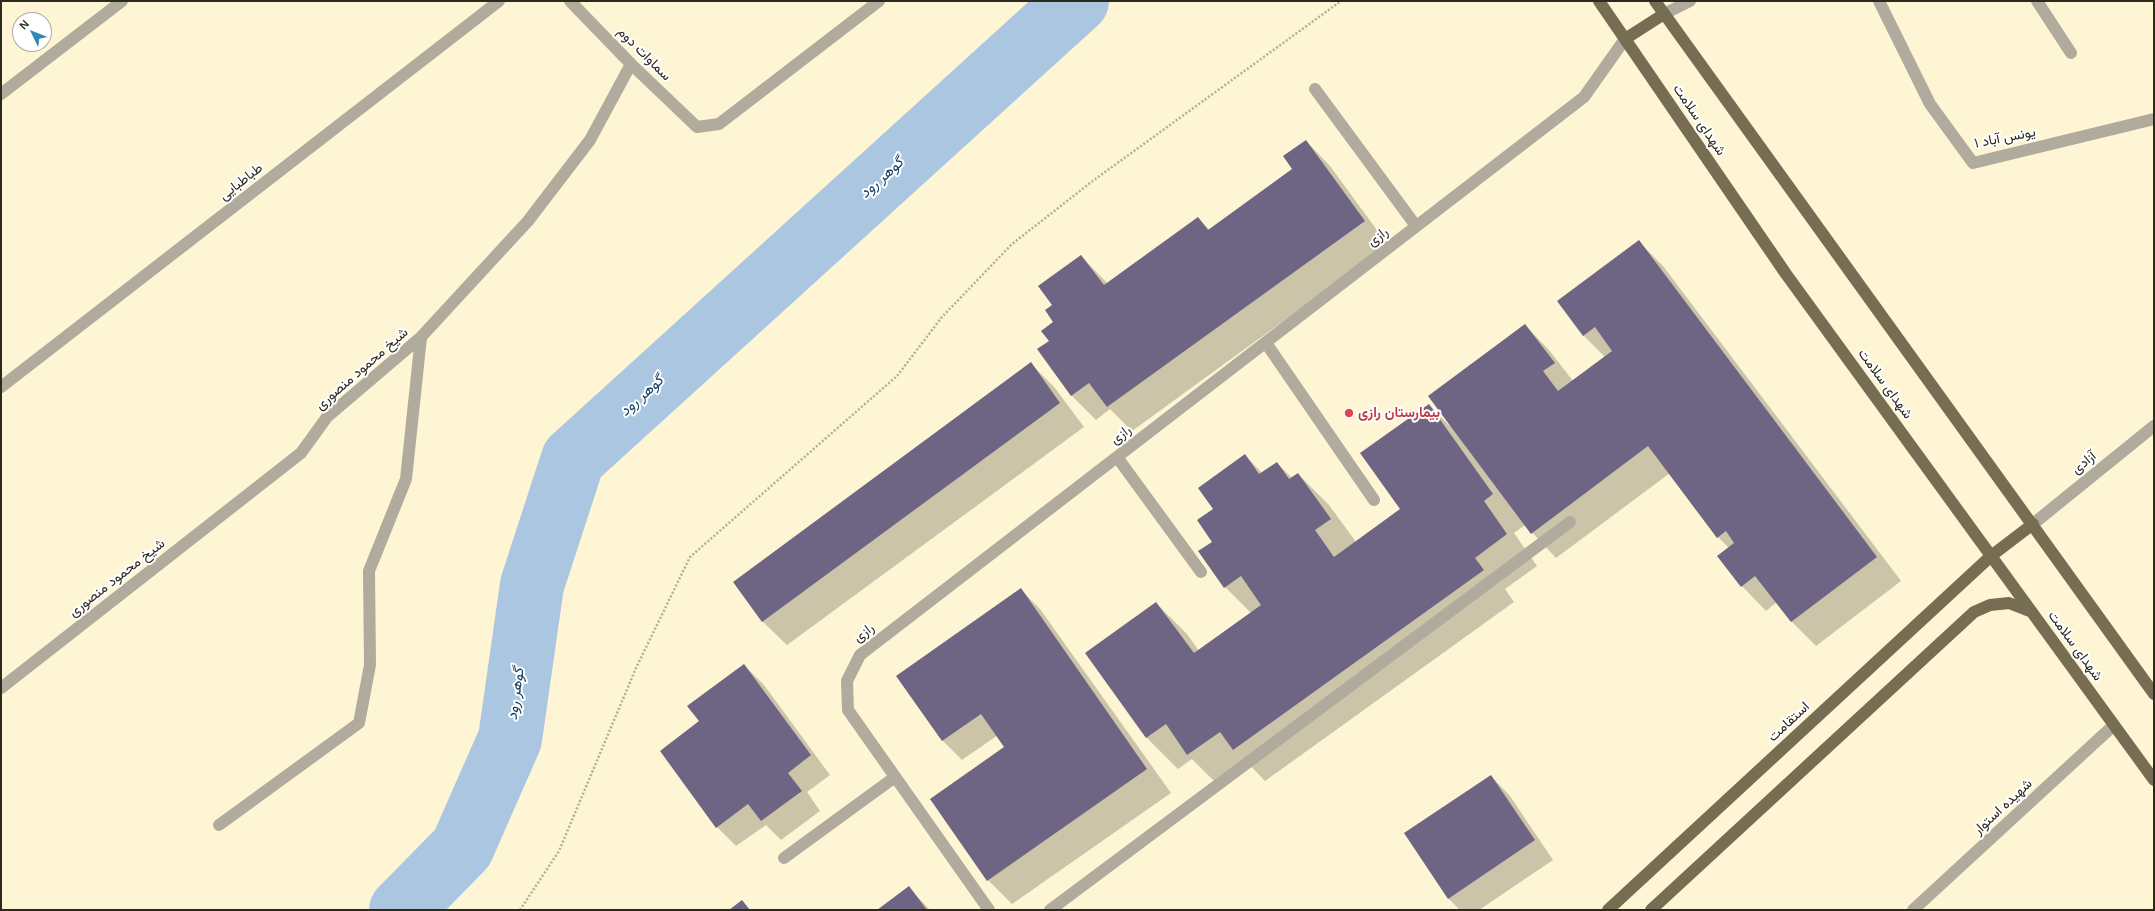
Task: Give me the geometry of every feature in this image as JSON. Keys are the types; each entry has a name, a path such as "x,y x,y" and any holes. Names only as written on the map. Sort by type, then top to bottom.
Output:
{"main road":[{"name":"شهدای سلامت","path":"1598,1 1786,274 2154,780"},
{"path":"1655,1 2154,694"},
{"path":"1625,39 1664,14"},
{"name":"استقامت","path":"1608,910 1991,556 2033,524"},
{"path":"1651,910 1974,612 1990,605 2009,603 2032,612"}],"street":[{"path":"1,94 122,1"},
{"name":"طباطبایی","path":"1,387 499,1"},
{"name":"سماوات دوم","path":"570,1 631,64 697,127 719,124 879,1"},
{"path":"1664,14 1690,1"},
{"name":"یونس آباد ۱","path":"1879,1 1930,104 1973,163 2154,119"},
{"path":"2037,1 2071,53"},
{"name":"رازی","path":"990,910 848,710 847,681 860,656 1584,97 1625,39"},
{"name":"شیخ محمود منصوری","path":"1,688 301,453 327,417 421,338 528,221 590,140 631,64"},
{"path":"1315,89 1416,226"},
{"path":"219,825 359,723 370,665 369,571 406,479 421,338"},
{"path":"1266,343 1374,500"},
{"name":"آزادی","path":"2033,524 2154,426"},
{"path":"1117,457 1201,572"},
{"path":"1050,910 1570,522"},
{"name":"شهیده استوار","path":"1913,910 2114,725"},
{"path":"784,858 895,777"}],"path":[{"path":"520,910 559,851 636,668 690,557 897,376 942,317 1012,244 1094,180 1341,1"}],"building":[{"path":"1306,140 1365,221 1107,407 1089,383 1071,396 1037,349 1049,341 1041,331 1053,322 1045,310 1052,305 1038,286 1081,255 1104,285 1198,217 1208,230 1292,169 1283,156"},
{"path":"1639,240 1877,557 1791,622 1755,576 1741,587 1717,556 1734,543 1726,531 1717,538 1648,446 1531,534 1428,396 1525,324 1555,363 1543,371 1558,391 1612,351 1595,327 1583,336 1557,301"},
{"path":"1031,362 1060,403 762,622 733,582"},
{"path":"1429,404 1493,494 1484,501 1507,534 1475,558 1484,570 1233,750 1220,732 1187,755 1166,724 1146,738 1085,653 1156,602 1194,653 1261,605 1241,576 1224,588 1198,551 1212,542 1197,520 1213,509 1198,488 1245,454 1259,474 1277,462 1289,479 1298,473 1331,519 1315,530 1334,557 1400,509 1360,453"},
{"path":"1021,588 1147,769 987,881 930,799 1004,747 981,714 942,741 896,676"},
{"path":"744,664 811,755 788,773 802,791 761,821 748,804 716,828 660,751 699,721 687,706"},
{"path":"1491,775 1535,840 1448,899 1404,833"},
{"path":"909,886 927,910 877,910"},
{"path":"742,900 750,910 729,910"}],"waterway":[{"name":"گوهر رود","path":"401,910 462,848 510,739 532,585 573,459 1077,1"}],"place":[{"name":"بیمارستان رازی","path":"1349,413"}]}
